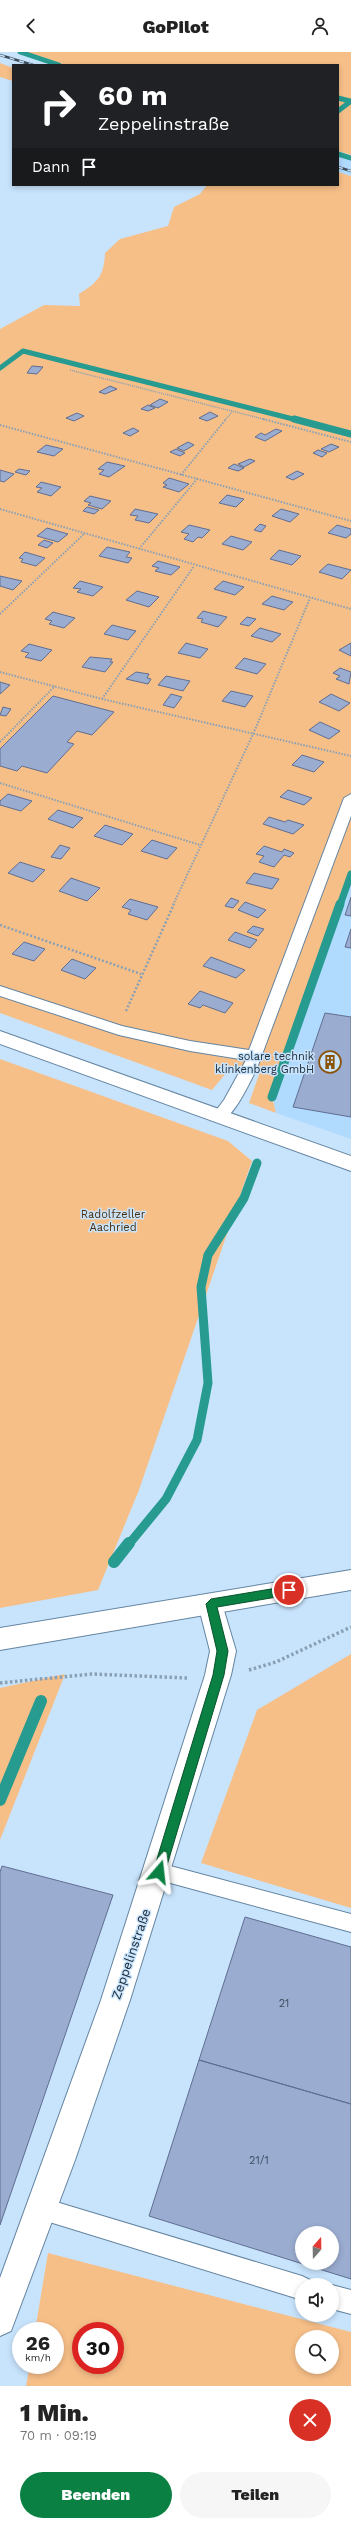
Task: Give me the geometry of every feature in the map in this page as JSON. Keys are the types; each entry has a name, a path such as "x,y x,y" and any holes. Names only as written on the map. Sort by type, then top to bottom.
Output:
{"main road":[{"path":"0,1036 351,1164"},
{"path":"0,1639 351,1580"},
{"name":"Zeppelinstraße","path":"0,2320 43,2210 159,1872 218,1675 223,1651 211,1604"}],"lane":[{"path":"219,1117 230,1103 250,1068 351,798"},
{"path":"0,991 119,1030 190,1046 254,1056"},
{"path":"159,1872 351,1923"},
{"path":"43,2210 295,2286"},
{"path":"339,2299 351,2302"}],"path":[{"path":"70,370 351,442"},
{"path":"181,475 232,412"},
{"path":"0,426 351,521"},
{"path":"139,549 197,480"},
{"path":"0,509 194,566 351,609"},
{"path":"0,614 85,533"},
{"path":"102,699 194,566"},
{"path":"119,1030 141,974 254,732 310,598"},
{"path":"0,672 102,699 254,732 351,756"},
{"path":"0,742 55,686"},
{"path":"0,783 200,846"},
{"path":"0,925 141,974"},
{"path":"0,1683 92,1674 191,1678 262,1668 288,1657 326,1636 351,1627"}],"shaded area":[{"path":"339,156 351,160 351,176 339,172"},
{"path":"351,874 351,1139 276,1113 272,1097"}],"green space":[{"path":"24,52 351,52 351,155 339,151 339,64 62,64"},
{"path":"0,63 12,68 12,81 0,77"},
{"path":"339,172 351,176 351,874 272,1097 276,1113 249,1103 261,1069 231,1067 212,1090 0,1013 0,329 44,305 80,306 79,294 91,286 99,278 103,267 105,253 120,239 168,226 174,207 200,194 206,186 339,186"},
{"name":"Radolfzeller Aachried","path":"0,1059 228,1141 252,1161 139,1490 98,1590 0,1608"},
{"path":"351,1654 351,1908 201,1863 257,1710"},
{"path":"65,1674 0,1840 0,1688"},
{"path":"48,2253 295,2317 295,2322 313,2322 351,2332 351,2386 26,2386 28,2374 64,2374 64,2322 36,2322"}],"building":[{"path":"32,366 43,367 37,374 27,373"},
{"path":"110,386 117,389 105,394 99,392"},
{"path":"160,399 168,402 158,408 150,405"},
{"path":"148,405 155,408 148,411 141,409"},
{"path":"210,412 218,416 207,421 199,418"},
{"path":"77,413 84,416 74,421 66,418"},
{"path":"133,428 139,431 130,436 123,433"},
{"path":"276,429 282,431 265,441 255,437 261,433 265,435"},
{"path":"188,442 194,445 184,451 177,448"},
{"path":"331,444 339,447 329,452 321,449"},
{"path":"46,445 63,449 54,456 37,452"},
{"path":"176,449 185,453 180,456 170,452"},
{"path":"318,450 327,453 322,457 313,453"},
{"path":"250,459 255,461 244,467 238,464"},
{"path":"107,462 125,466 109,477 99,474 104,470 98,469"},
{"path":"234,464 244,468 238,471 228,468"},
{"path":"19,469 30,471 26,475 15,472"},
{"path":"0,470 14,474 4,482 0,481"},
{"path":"297,471 304,474 293,480 286,477"},
{"path":"169,478 189,484 179,492 163,487 167,485 163,483"},
{"path":"41,482 61,487 51,496 37,492 42,488 36,487"},
{"path":"227,495 244,499 236,507 219,503"},
{"path":"90,496 111,501 102,509 88,505 91,503 84,501"},
{"path":"87,507 99,510 94,514 83,511"},
{"path":"135,509 158,514 149,523 135,520 138,516 130,515"},
{"path":"281,509 299,514 290,522 272,516"},
{"path":"260,524 266,526 261,532 254,530"},
{"path":"189,525 210,530 202,538 198,537 193,542 184,539 189,534 181,532"},
{"path":"337,525 351,529 351,534 346,538 328,533"},
{"path":"47,528 68,534 58,542 37,536"},
{"path":"231,536 252,542 243,550 222,544"},
{"path":"44,540 53,543 47,548 38,545"},
{"path":"107,547 130,552 126,557 132,558 128,563 99,556"},
{"path":"279,550 301,556 292,565 270,559"},
{"path":"25,552 45,558 36,566 21,562 23,559 19,558"},
{"path":"158,561 180,567 171,575 155,571 159,568 152,566"},
{"path":"328,564 351,570 342,579 319,572"},
{"path":"0,576 22,581 13,590 0,586"},
{"path":"80,581 103,587 93,596 77,592 81,589 73,588"},
{"path":"223,581 244,587 235,595 214,589"},
{"path":"137,591 159,597 149,607 126,600"},
{"path":"272,596 293,602 284,610 262,604"},
{"path":"203,611 227,617 218,627 201,622 203,619 197,618"},
{"path":"53,612 75,618 64,628 49,624 52,621 45,619"},
{"path":"247,617 256,619 249,626 240,624"},
{"path":"112,625 136,631 128,640 104,634"},
{"path":"260,628 281,634 272,642 251,636"},
{"path":"186,643 208,649 200,658 178,653"},
{"path":"351,643 351,656 339,650"},
{"path":"29,644 52,650 41,661 25,657 29,653 21,651"},
{"path":"90,657 112,659 110,662 113,662 105,672 82,667"},
{"path":"244,658 266,664 257,674 235,668"},
{"path":"340,668 351,672 349,684 336,679 340,676 333,673"},
{"path":"136,672 149,674 147,678 151,679 148,684 126,679"},
{"path":"166,676 190,681 183,691 158,685"},
{"path":"0,682 10,685 0,694"},
{"path":"231,691 253,696 245,707 222,701"},
{"path":"171,694 182,697 174,708 163,705"},
{"path":"331,694 350,703 339,711 319,702"},
{"path":"53,696 114,712 92,735 77,731 67,742 74,744 47,773 22,766 17,771 0,766 0,749"},
{"path":"3,707 11,709 6,716 0,715"},
{"path":"320,722 340,731 329,739 309,730"},
{"path":"302,755 324,762 314,772 292,765"},
{"path":"288,790 312,798 304,805 280,797"},
{"path":"8,794 32,801 21,811 0,805 0,801"},
{"path":"58,810 83,818 73,828 48,819"},
{"path":"269,817 285,822 288,820 304,825 293,834 263,824"},
{"path":"105,825 133,834 122,845 94,836"},
{"path":"152,840 177,848 167,859 141,851"},
{"path":"60,845 70,848 61,859 51,857"},
{"path":"264,846 282,852 284,849 294,853 290,857 284,855 274,867 259,862 264,856 256,854"},
{"path":"20,862 45,870 33,882 8,873"},
{"path":"254,873 279,879 272,889 246,883"},
{"path":"71,878 100,888 87,901 59,891"},
{"path":"351,897 351,916 345,915"},
{"path":"231,898 239,901 233,908 225,906"},
{"path":"130,899 158,907 147,920 128,914 131,910 122,907"},
{"path":"245,902 266,910 258,918 238,910"},
{"path":"253,926 264,929 258,936 247,932"},
{"path":"351,929 351,948 345,947"},
{"path":"235,932 257,940 250,948 228,940"},
{"path":"24,942 45,949 34,961 12,954"},
{"path":"211,957 245,970 236,978 203,966"},
{"path":"72,959 96,968 85,979 61,970"},
{"path":"200,991 233,1003 225,1013 203,1005 200,1008 188,1004"},
{"name":"solare technik klinkenberg GmbH","path":"325,1013 351,1017 351,1117 293,1107"},
{"path":"2,1866 113,1895 0,2225 0,1872"},
{"path":"245,1917 351,1947 351,2104 199,2060"},
{"path":"199,2060 351,2104 351,2279 322,2270 339,2270 339,2226 295,2226 295,2262 149,2216"}],"waterway":[{"path":"20,52 56,64"},
{"path":"339,98 350,101"},
{"path":"339,110 351,101"},
{"path":"339,154 351,158"},
{"path":"0,368 23,351 297,420"},
{"path":"294,419 351,434"},
{"path":"340,905 351,874"},
{"path":"272,1097 340,904"},
{"path":"129,1544 166,1499 197,1440 208,1383 201,1287 208,1255 244,1198 257,1163"},
{"path":"114,1562 129,1543"},
{"path":"0,1800 41,1701"}],"railway":[{"path":"0,55 30,64"},
{"path":"339,167 351,171"}],"place":[{"name":"solare technik klinkenberg GmbH","path":"330,1062"}],"route":[{"path":"159,1872 218,1675 223,1651 211,1604 289,1590"}]}
